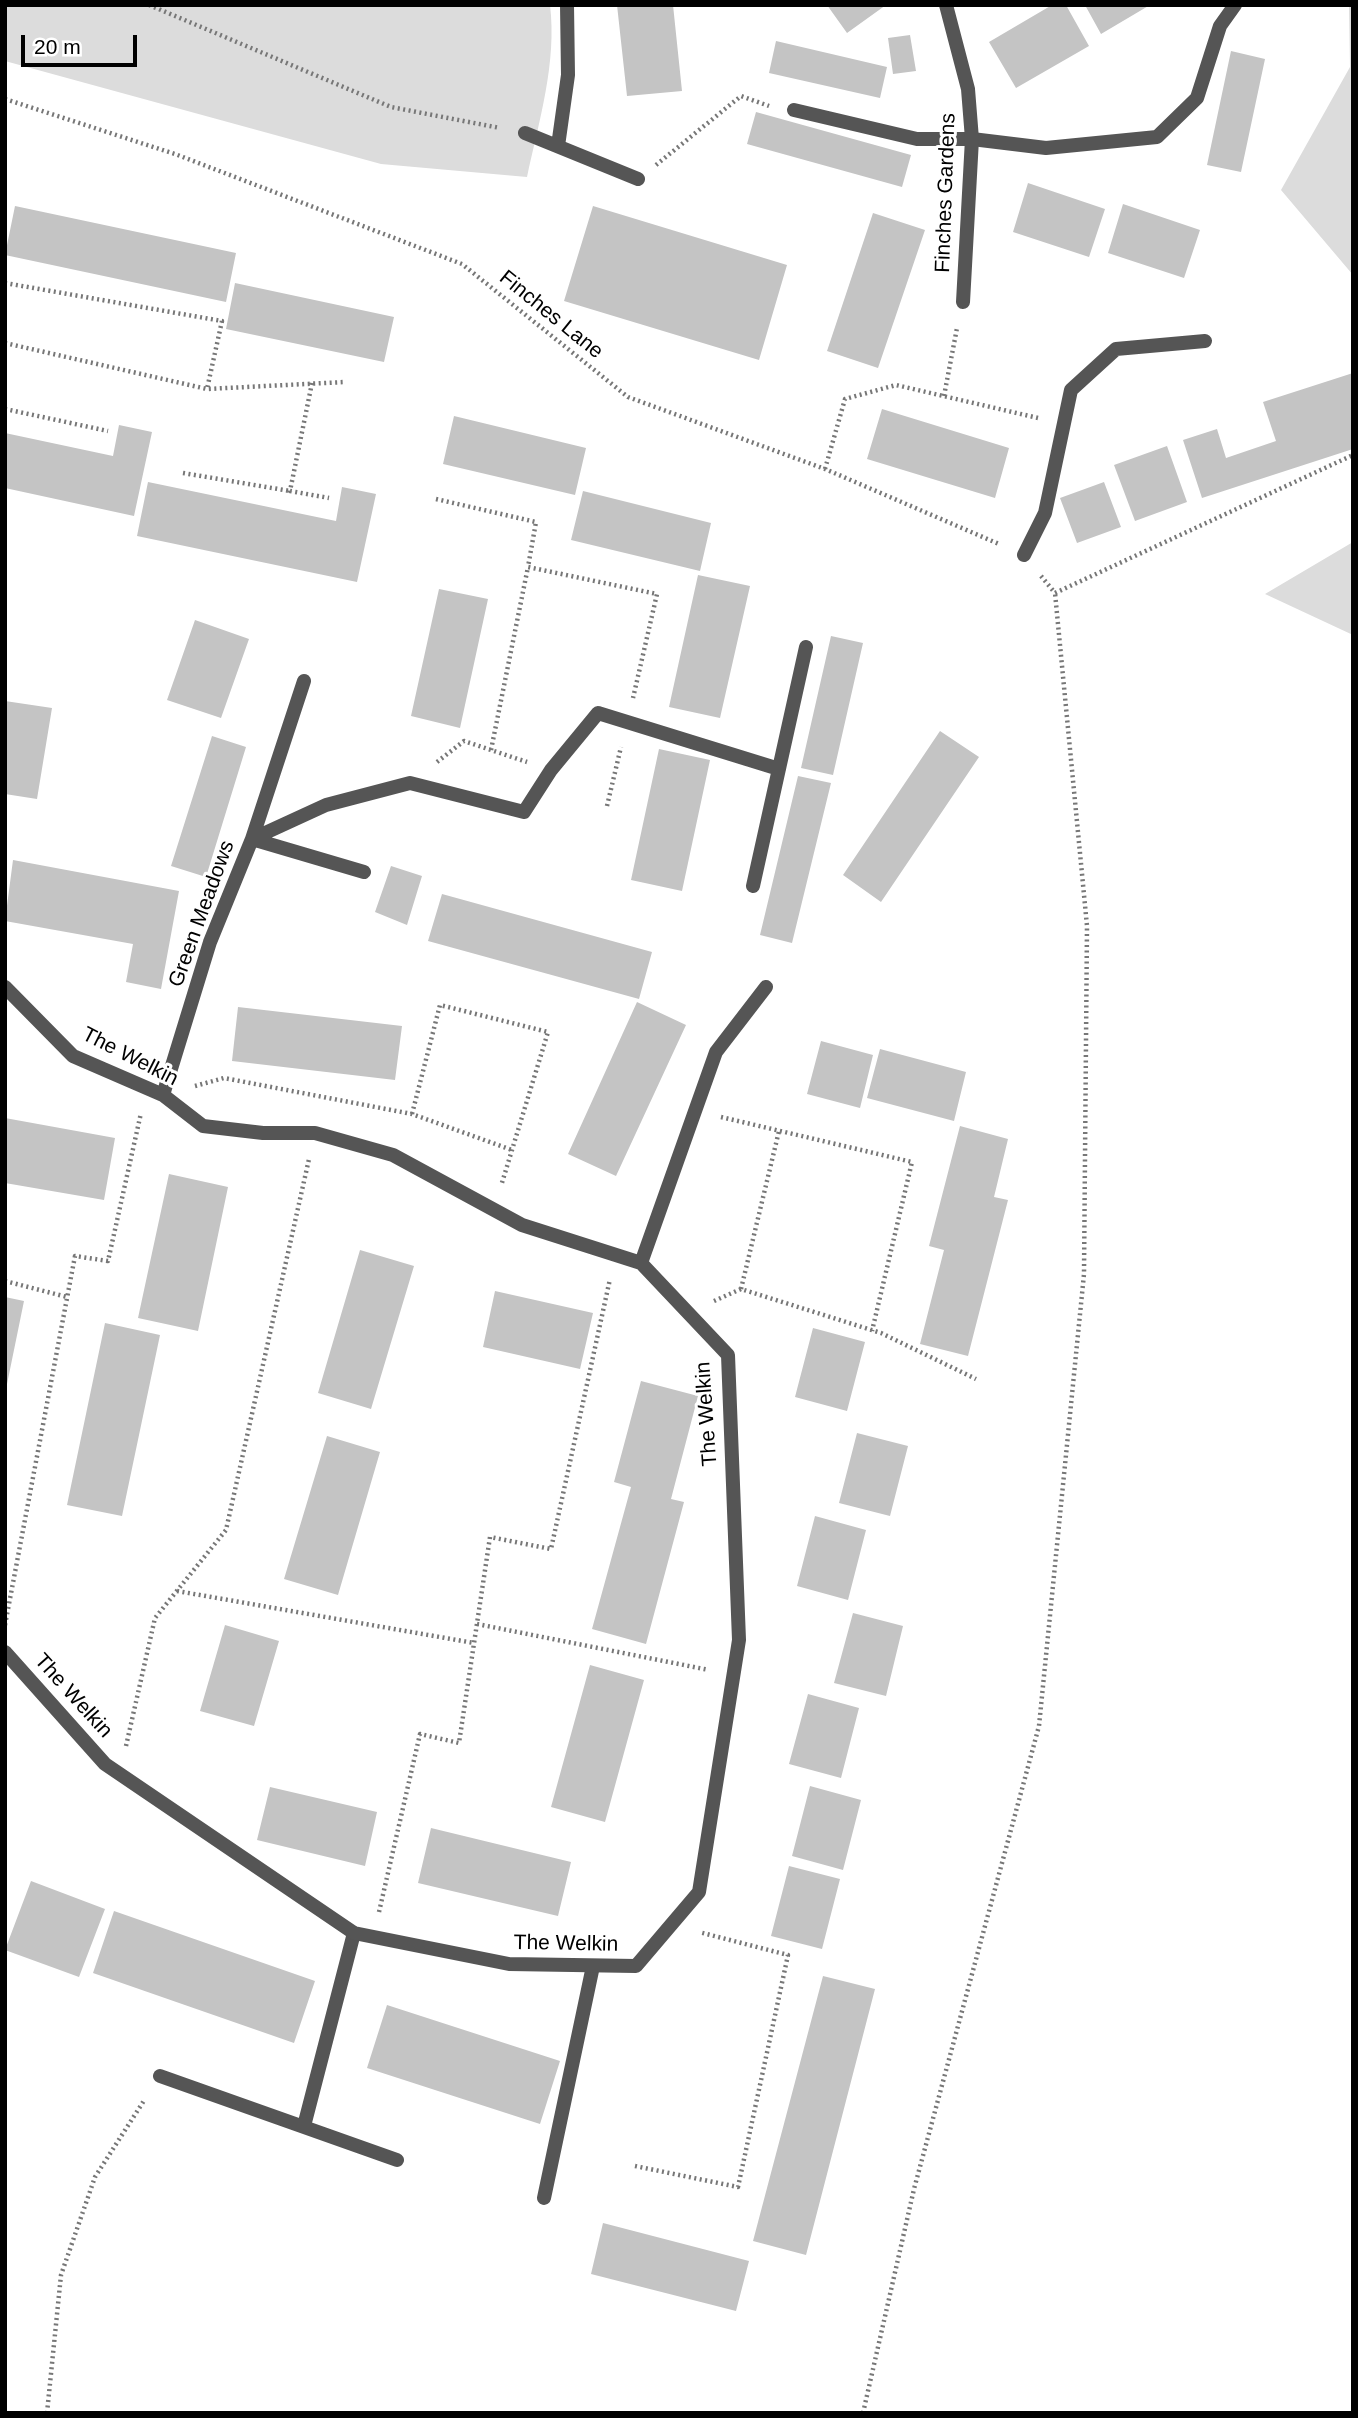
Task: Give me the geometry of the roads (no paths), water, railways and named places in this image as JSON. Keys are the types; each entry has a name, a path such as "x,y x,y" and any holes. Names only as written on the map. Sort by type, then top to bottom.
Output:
{"street":[{"path":"558,146 568,75 567,5"},
{"name":"Finches Gardens","path":"946,5 968,89 972,139 963,302"},
{"path":"794,110 916,139 972,139 1046,148 1157,138 1197,98 1220,26 1235,5"},
{"path":"525,133 638,180"},
{"path":"1024,555 1045,513 1070,390 1116,349 1205,341"},
{"path":"753,886 806,647"},
{"path":"304,681 252,839 364,872"},
{"name":"Green Meadows","path":"163,1094 210,942 252,839 326,805 410,783 524,811 551,770 598,713 779,769"},
{"path":"641,1263 716,1052 766,987"},
{"name":"The Welkin","path":"5,1652 105,1764 354,1933 509,1964 636,1966 699,1892 739,1640 728,1355 641,1263 522,1226 393,1155 315,1133 263,1133 203,1126 163,1094 73,1056 6,991"},
{"path":"304,2126 354,1933"},
{"path":"544,2198 593,1966"},
{"path":"160,2076 397,2160"}]}
